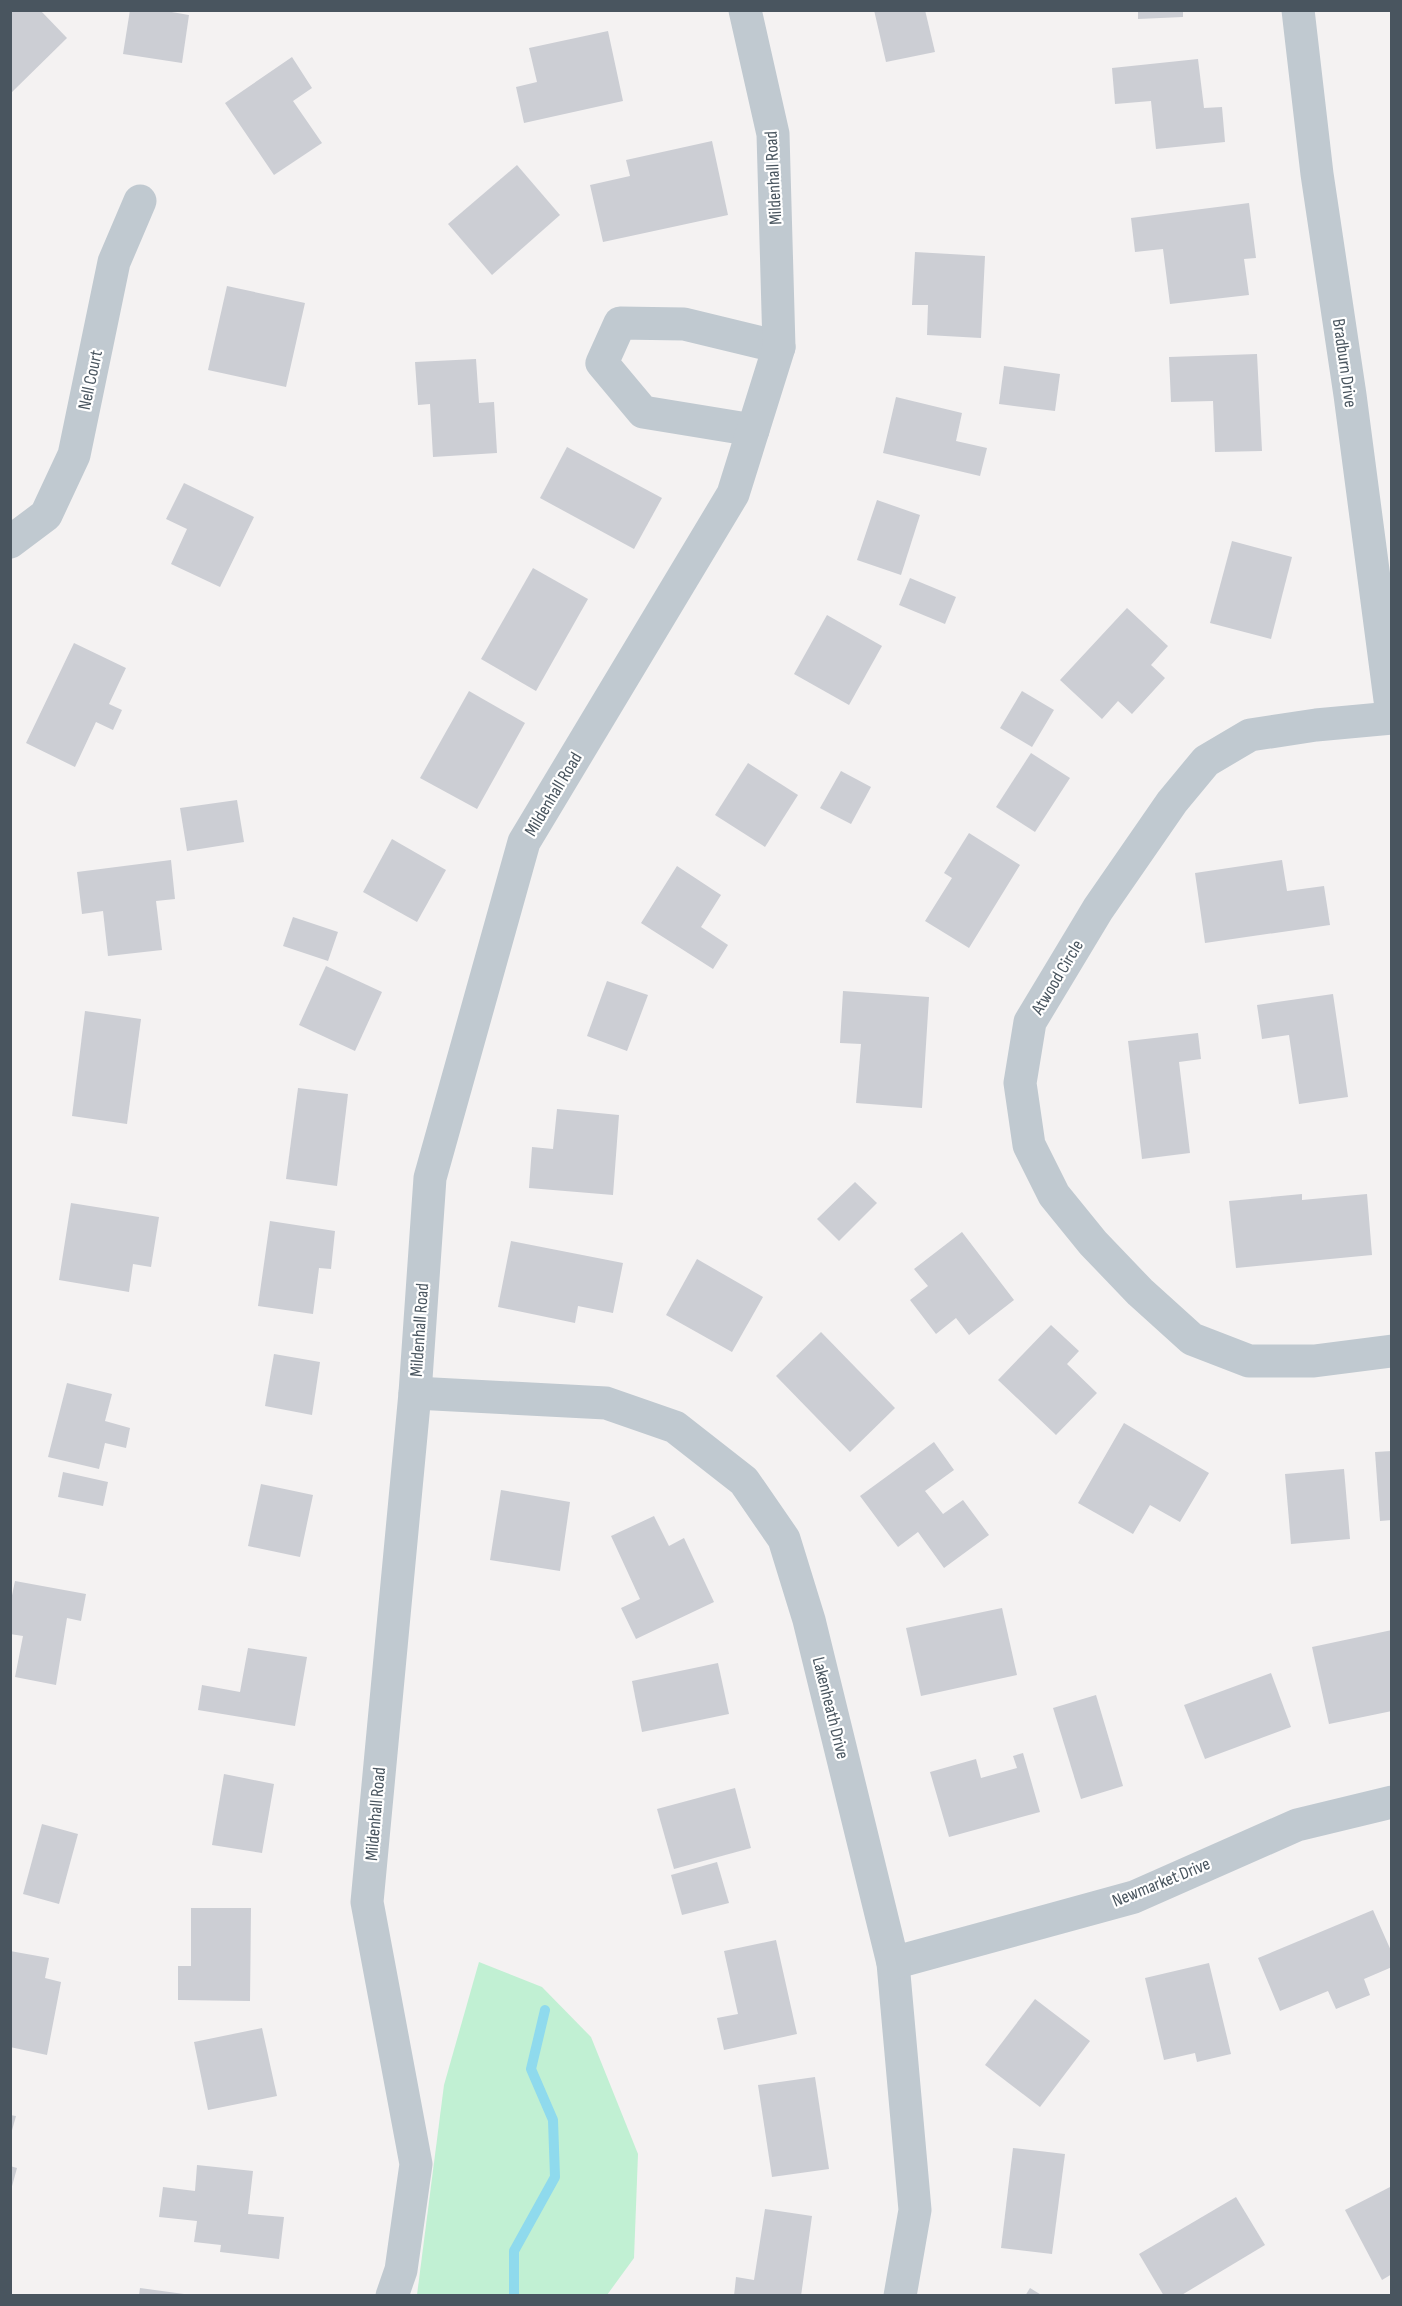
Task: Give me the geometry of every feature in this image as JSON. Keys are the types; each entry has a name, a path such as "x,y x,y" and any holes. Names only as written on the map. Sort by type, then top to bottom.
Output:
{"street":[{"name":"Mildenhall Road","path":"392,2295 401,2270 416,2164 367,1902 415,1393 430,1178 524,842 733,494 779,347 773,134 745,10"},
{"name":"Bradburn Drive","path":"1298,10 1317,174 1350,395 1392,717"},
{"name":"Nell Court","path":"10,542 46,515 74,455 114,262 140,201"},
{"path":"753,430 644,412 602,363 620,323 684,324 779,347"},
{"name":"Atwood Circle","path":"1392,717 1250,735 1206,761 1172,802 1098,909 1030,1022 1020,1083 1029,1145 1054,1195 1101,1251 1140,1292 1192,1339 1250,1361 1314,1361 1392,1352"},
{"name":"Lakenheath Drive","path":"415,1393 606,1403 675,1427 744,1481 784,1539 803,1599 893,1963 915,2210 900,2295"},
{"name":"Newmarket Drive","path":"893,1963 1134,1897 1297,1825 1392,1802"}],"green space":[{"path":"479,1962 542,1987 591,2037 638,2154 634,2258 607,2295 417,2295 444,2085"}],"building":[{"path":"10,10 40,10 67,38 10,94"},
{"path":"130,10 160,10 189,15 182,63 123,54"},
{"path":"874,10 925,10 935,52 886,62"},
{"path":"1138,10 1183,10 1183,17 1138,19"},
{"path":"608,31 623,101 524,123 516,87 537,82 529,48"},
{"path":"292,57 312,88 293,101 322,143 274,175 225,103"},
{"path":"1198,59 1204,108 1222,107 1225,142 1156,149 1151,101 1115,104 1112,68"},
{"path":"712,141 728,215 603,242 590,185 630,176 626,160"},
{"path":"517,165 560,215 492,275 448,224"},
{"path":"1249,203 1256,258 1244,259 1249,295 1170,304 1163,249 1135,252 1131,218"},
{"path":"915,252 985,256 981,338 927,335 928,305 912,305"},
{"path":"227,286 305,303 286,387 208,370"},
{"path":"1257,354 1262,451 1215,452 1213,401 1171,402 1169,357"},
{"path":"476,359 479,403 494,402 497,453 433,457 430,404 418,405 415,362"},
{"path":"1004,366 1060,374 1055,411 999,404"},
{"path":"896,397 962,413 956,441 987,448 980,476 883,453"},
{"path":"567,447 662,498 634,549 540,498"},
{"path":"184,483 254,517 220,587 171,564 187,529 166,519"},
{"path":"877,500 920,515 901,575 857,560"},
{"path":"1232,541 1292,557 1271,639 1210,623"},
{"path":"533,568 588,599 536,691 481,659"},
{"path":"910,578 956,597 945,624 899,605"},
{"path":"1127,608 1168,646 1151,665 1165,678 1132,714 1118,701 1102,719 1060,680"},
{"path":"827,615 882,646 849,705 794,674"},
{"path":"74,643 126,668 109,704 122,710 113,730 96,722 75,767 26,743"},
{"path":"469,691 525,723 477,809 420,778"},
{"path":"1022,691 1054,710 1032,747 1000,728"},
{"path":"1031,753 1070,778 1035,832 996,807"},
{"path":"748,763 798,795 765,847 715,815"},
{"path":"841,771 871,787 851,824 820,808"},
{"path":"237,800 244,842 187,851 180,808"},
{"path":"969,833 1020,865 969,948 925,921 952,878 944,873"},
{"path":"392,839 446,870 417,922 363,892"},
{"path":"171,860 175,899 156,901 162,950 108,956 103,911 82,914 77,872"},
{"path":"1282,860 1287,891 1324,886 1330,925 1205,943 1195,873"},
{"path":"677,866 721,895 701,927 728,945 713,969 641,923"},
{"path":"293,917 338,932 328,961 283,946"},
{"path":"326,966 382,992 355,1051 299,1025"},
{"path":"607,981 648,995 627,1051 587,1036"},
{"path":"843,991 929,997 922,1108 856,1103 861,1044 840,1043"},
{"path":"1333,994 1348,1097 1299,1104 1289,1035 1262,1039 1257,1005"},
{"path":"85,1011 141,1019 127,1124 72,1116"},
{"path":"1198,1033 1201,1059 1179,1062 1190,1153 1142,1159 1128,1041"},
{"path":"298,1088 348,1094 337,1186 286,1179"},
{"path":"557,1109 619,1115 613,1195 529,1188 532,1147 553,1149"},
{"path":"855,1182 877,1203 839,1241 817,1219"},
{"path":"1302,1194 1302,1200 1367,1194 1372,1255 1236,1268 1229,1201"},
{"path":"71,1203 159,1217 151,1267 133,1264 129,1292 59,1280"},
{"path":"270,1221 335,1231 331,1269 319,1268 313,1314 258,1306"},
{"path":"962,1232 1014,1300 969,1335 956,1318 936,1334 910,1300 928,1286 914,1269"},
{"path":"511,1241 623,1263 613,1313 578,1306 575,1323 498,1307"},
{"path":"697,1259 763,1297 732,1352 666,1315"},
{"path":"1051,1325 1079,1351 1067,1364 1097,1393 1056,1435 998,1380"},
{"path":"821,1332 895,1408 850,1452 776,1376"},
{"path":"274,1354 320,1362 312,1415 265,1406"},
{"path":"67,1383 112,1394 105,1421 130,1428 126,1448 105,1443 99,1469 48,1457"},
{"path":"1124,1423 1209,1473 1180,1522 1150,1505 1133,1534 1078,1503"},
{"path":"934,1442 954,1470 925,1491 943,1514 963,1500 989,1535 944,1568 918,1532 898,1547 860,1496"},
{"path":"1392,1451 1392,1520 1380,1521 1375,1452"},
{"path":"1344,1469 1350,1539 1291,1544 1285,1474"},
{"path":"63,1472 108,1482 103,1506 58,1497"},
{"path":"261,1484 313,1495 300,1557 248,1546"},
{"path":"501,1490 570,1502 560,1571 490,1560"},
{"path":"654,1516 669,1546 684,1538 714,1602 636,1639 621,1608 640,1599 611,1536"},
{"path":"15,1581 86,1594 81,1621 67,1618 56,1685 15,1677 23,1636 10,1634 10,1605"},
{"path":"1002,1608 1017,1675 921,1696 906,1628"},
{"path":"1392,1630 1392,1711 1329,1724 1312,1647"},
{"path":"248,1648 307,1657 295,1726 198,1710 202,1685 240,1692"},
{"path":"718,1663 729,1714 642,1732 632,1681"},
{"path":"1271,1673 1291,1727 1205,1759 1184,1705"},
{"path":"1096,1695 1123,1786 1081,1799 1053,1708"},
{"path":"1023,1753 1040,1812 949,1837 930,1772 976,1759 981,1778 1017,1768 1013,1756"},
{"path":"224,1774 274,1784 262,1853 212,1845"},
{"path":"735,1788 751,1848 674,1869 657,1809"},
{"path":"42,1824 78,1834 59,1904 23,1894"},
{"path":"717,1862 729,1903 682,1915 671,1875"},
{"path":"191,1908 251,1908 250,2001 178,2000 178,1966 191,1966"},
{"path":"1373,1910 1392,1953 1392,1967 1364,1979 1370,1995 1336,2009 1328,1991 1280,2011 1258,1958"},
{"path":"776,1940 797,2034 724,2050 717,2018 738,2014 724,1951"},
{"path":"10,1951 49,1958 45,1978 61,1982 47,2055 10,2047"},
{"path":"1209,1963 1231,2054 1197,2062 1195,2053 1164,2060 1145,1978"},
{"path":"1035,1999 1090,2041 1040,2107 985,2065"},
{"path":"262,2028 277,2096 208,2110 194,2042"},
{"path":"815,2077 829,2169 772,2177 758,2085"},
{"path":"10,2115 16,2116 11,2134 10,2134"},
{"path":"1013,2148 1065,2154 1052,2254 1001,2248"},
{"path":"197,2165 253,2171 248,2214 284,2217 279,2259 220,2252 221,2245 194,2242 197,2221 159,2217 163,2187 195,2191"},
{"path":"10,2166 17,2168 11,2190 10,2190"},
{"path":"1392,2186 1392,2274 1382,2280 1345,2210"},
{"path":"1236,2197 1265,2245 1180,2296 1164,2296 1139,2254"},
{"path":"765,2209 812,2216 801,2296 734,2296 736,2277 754,2280"},
{"path":"140,2288 184,2294 184,2296 139,2296"},
{"path":"1030,2288 1043,2296 1025,2296"}],"waterway":[{"path":"514,2296 514,2251 555,2177 553,2120 531,2069 545,2010"}]}
